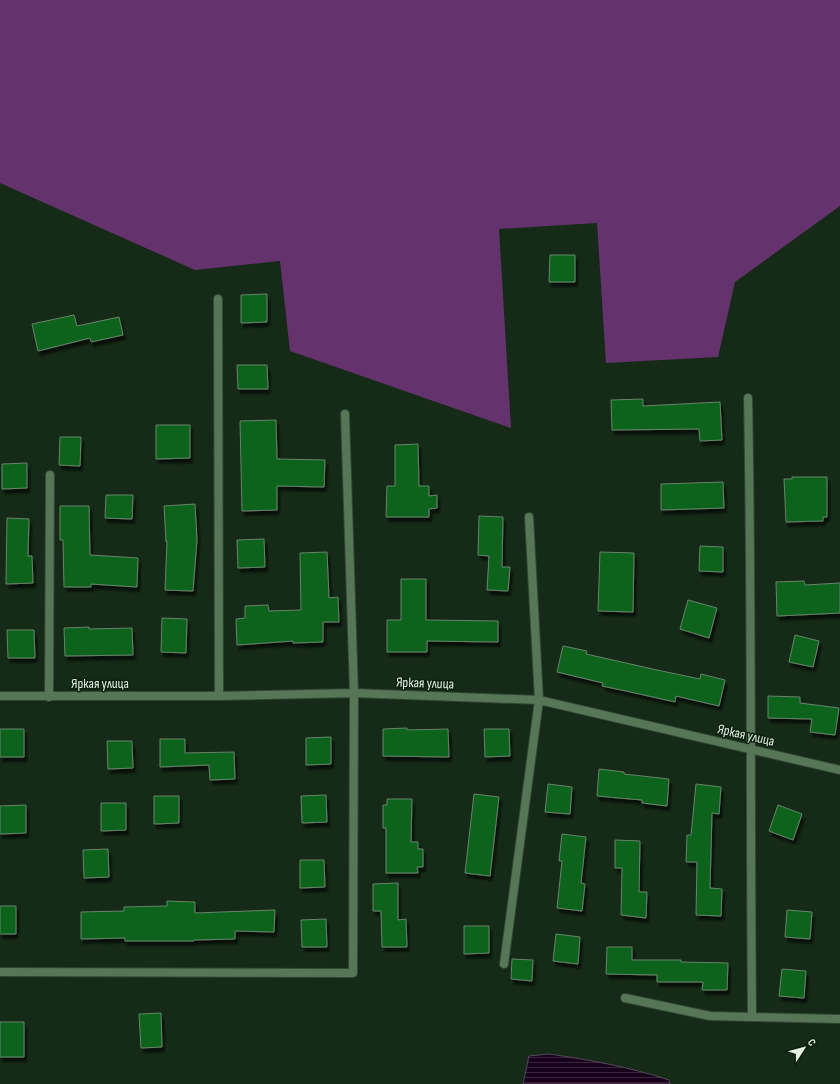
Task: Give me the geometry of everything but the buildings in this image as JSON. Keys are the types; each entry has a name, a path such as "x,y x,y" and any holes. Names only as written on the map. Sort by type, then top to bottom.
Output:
{"street":[{"path":"218,299 219,696"},
{"path":"748,398 752,555 750,749 752,1017"},
{"path":"0,972 353,973 354,693 345,414"},
{"path":"49,697 50,475"},
{"path":"504,964 539,700 529,517"},
{"name":"Яркая улица","path":"0,696 219,696 354,693 539,700 840,770"},
{"path":"625,998 710,1016 840,1019"}],"shaded area":[{"path":"0,0 840,0 840,206 735,282 718,357 606,363 597,223 499,229 511,428 290,351 280,261 195,270 0,183"},
{"path":"549,1054 595,1061 640,1071 669,1080 670,1084 523,1084 529,1056"}]}
